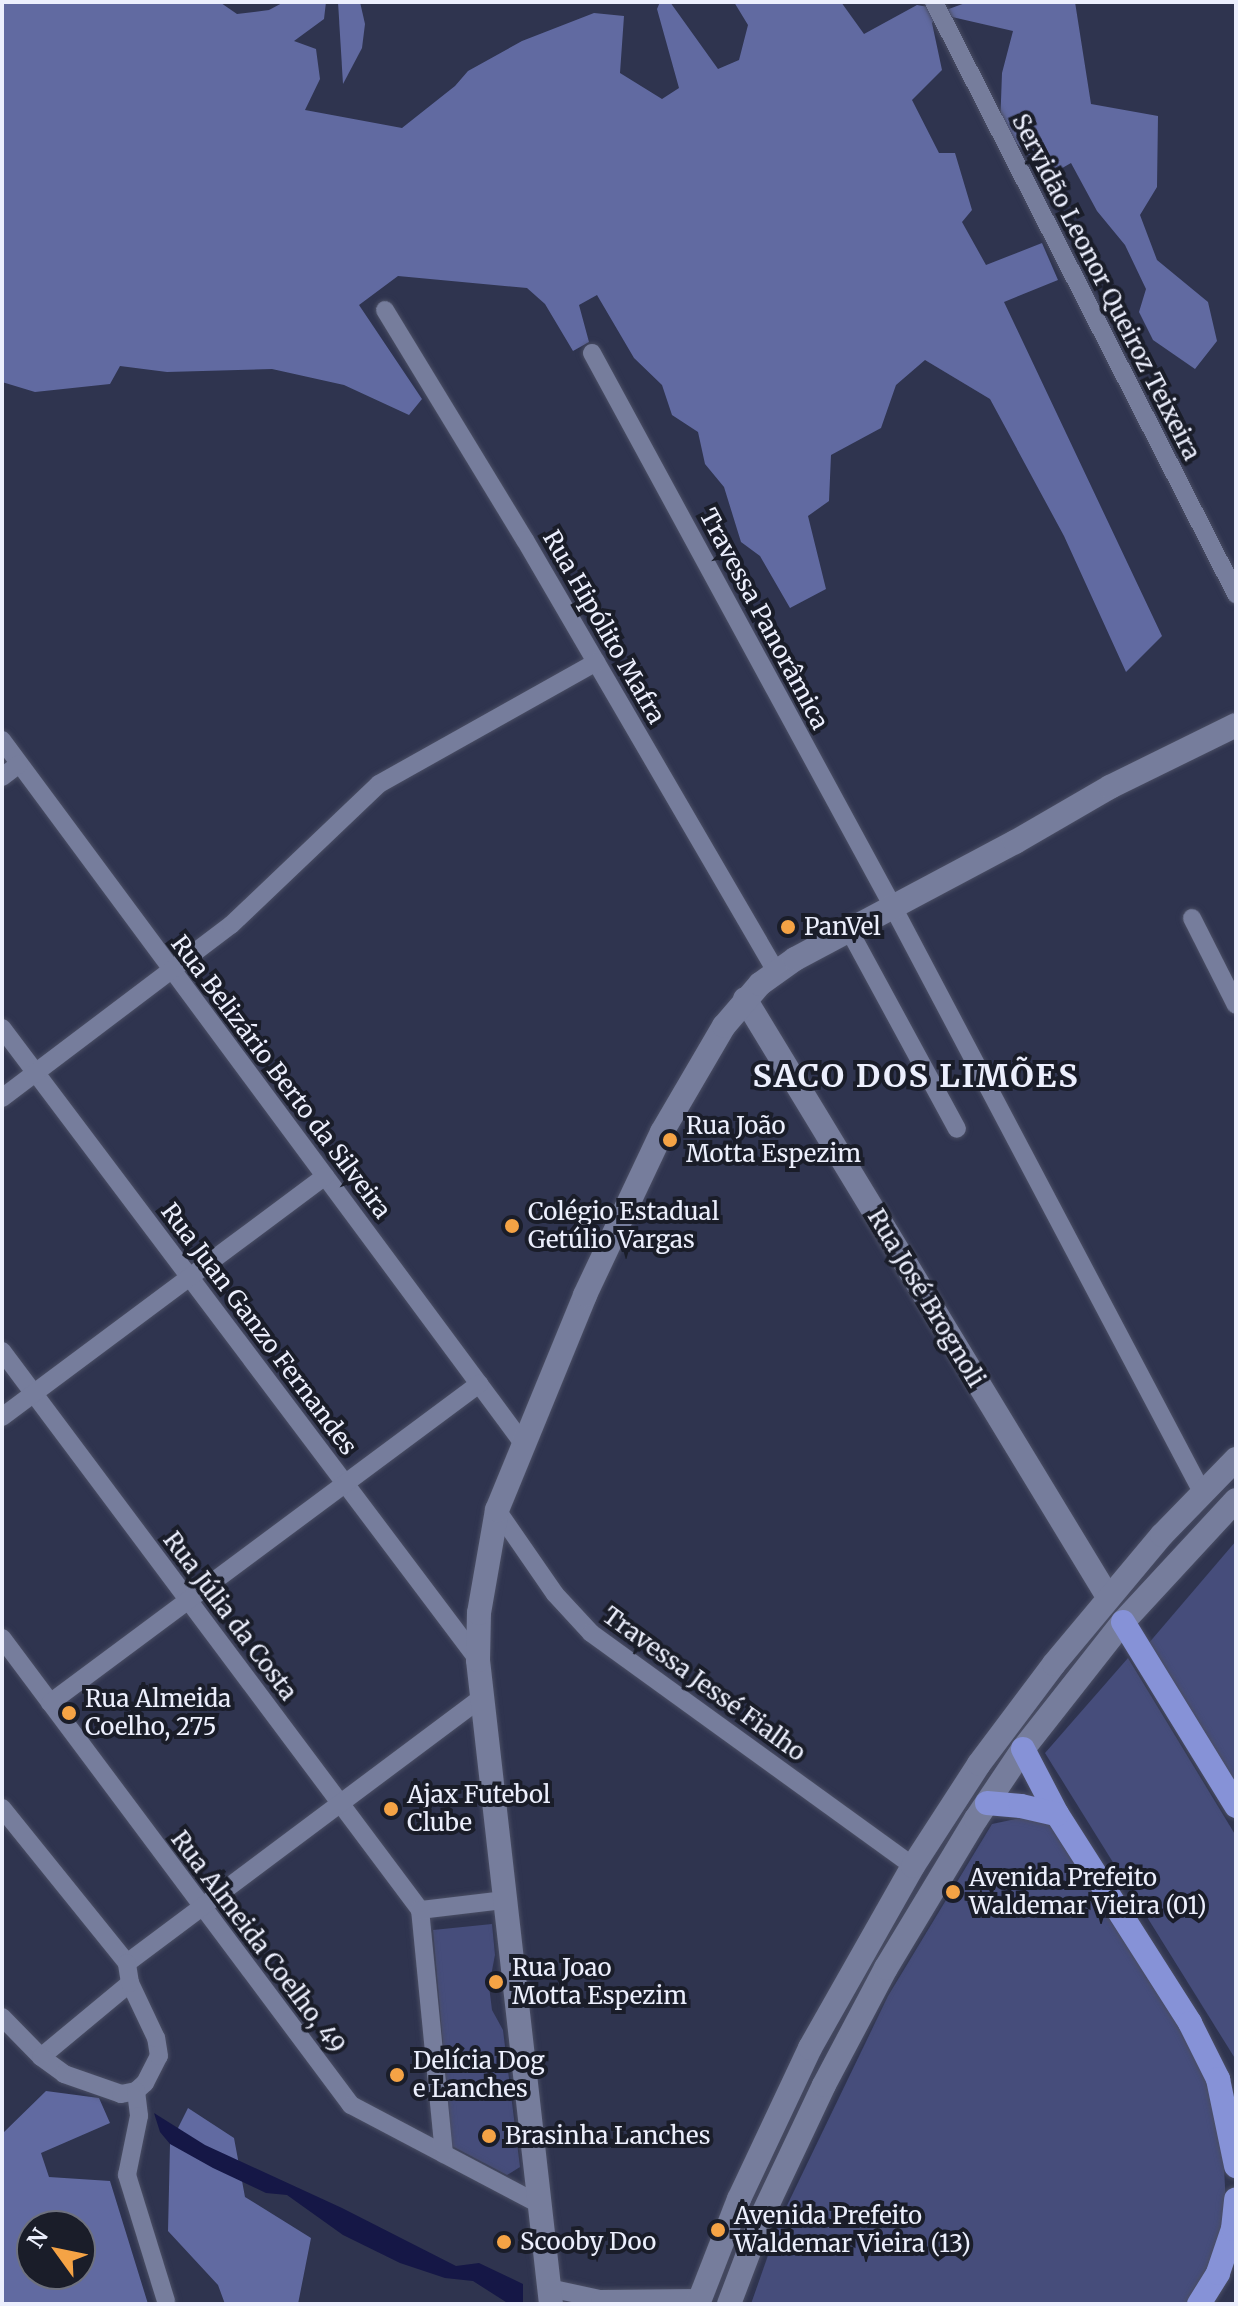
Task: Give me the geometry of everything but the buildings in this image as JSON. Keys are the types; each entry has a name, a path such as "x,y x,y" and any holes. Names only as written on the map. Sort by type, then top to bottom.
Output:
{"highway":[{"path":"1123,1622 1236,1806"},
{"path":"1023,1749 1057,1814 1190,2023 1218,2079 1236,2166"},
{"path":"987,1803 1028,1807 1057,1814"},
{"path":"1199,2304 1218,2273 1233,2229 1236,2199"}],"main road":[{"path":"550,2296 537,2203 478,1660 482,1584 497,1510 522,1442 585,1295 657,1142 705,1057 745,999 776,971 1110,787 1236,725"},
{"name":"Rua José Brognoli","path":"745,999 1123,1622"},
{"path":"699,2301 770,2130 854,1968 913,1866 1011,1719 1108,1597 1202,1492 1236,1459"},
{"path":"729,2304 764,2212 824,2085 879,1981 987,1803 1023,1749 1123,1622 1236,1500"},
{"path":"1011,1719 1023,1749"},
{"path":"854,1968 879,1981"}],"street":[{"name":"Servidão Leonor Queiroz Teixeira","path":"934,2 1236,594"},
{"name":"Rua Hipólito Mafra","path":"385,310 776,971"},
{"name":"Travessa Panorâmica","path":"592,353 893,907 1202,1492"},
{"path":"2,1098 172,970 267,893 379,784 596,662"},
{"name":"Rua Belizário Berto da Silveira","path":"2,740 522,1442"},
{"path":"2,777 19,764"},
{"path":"1192,918 1236,1005"},
{"path":"849,930 957,1129"},
{"name":"Rua Juan Ganzo Fernandes","path":"2,1028 478,1660"},
{"path":"2,1417 325,1176"},
{"name":"Rua Júlia da Costa","path":"2,1351 420,1910"},
{"path":"50,1703 479,1384"},
{"name":"Travessa Jessé Fialho","path":"497,1510 555,1594 591,1633 913,1866"},
{"name":"Rua Almeida Coelho, 49","path":"2,1638 351,2105 537,2203"},
{"path":"127,1963 483,1697"},
{"path":"2,1809 127,1963 130,1983 156,2038 159,2056 155,2069 136,2091 121,2094 64,2074 41,2057 2,2017"},
{"path":"444,2154 420,1910 504,1900"},
{"path":"41,2057 130,1983"},
{"path":"136,2091 139,2116 127,2175 166,2301"},
{"path":"550,2296 699,2301"}],"shaded area":[{"path":"2,2 203,2 221,3 237,14 269,10 284,2 326,2 324,19 294,41 316,49 320,79 305,110 402,128 455,86 468,71 522,41 594,13 624,16 620,73 662,99 679,88 657,9 660,2 670,2 718,69 739,60 748,25 734,2 841,2 864,34 917,5 946,10 968,2 1075,2 1091,104 1158,116 1157,187 1140,215 1157,260 1208,302 1217,341 1195,369 1153,340 1139,312 1146,289 1125,245 1097,211 1071,163 1050,175 1000,128 1002,73 1013,31 939,14 932,23 942,70 912,100 939,153 955,153 972,210 962,222 986,265 1042,243 1058,280 1004,302 1162,636 1126,672 1064,536 990,399 925,360 896,385 881,428 831,455 829,501 808,516 826,589 790,608 760,556 741,542 724,487 705,464 698,432 672,415 662,385 634,358 597,295 579,305 589,342 573,351 545,304 527,288 398,276 359,305 422,399 409,415 344,385 272,369 167,372 120,366 110,384 35,392 2,382"},
{"path":"338,2 360,2 365,24 362,48 343,84"},
{"path":"1236,1541 1236,1786 1148,1644"},
{"path":"1128,1658 1236,1836 1236,2060 1045,1753"},
{"path":"1035,1815 1058,1828 1196,2056 1215,2103 1224,2167 1226,2207 1216,2253 1186,2304 751,2304 781,2218 888,1996 992,1824"},
{"path":"492,1924 495,1955 489,1986 492,2010 503,2030 520,2167 507,2175 452,2146 433,1930"},
{"path":"46,2091 99,2098 110,2123 41,2153 49,2177 110,2181 148,2304 2,2304 2,2134"},
{"path":"188,2108 234,2138 245,2197 311,2238 298,2304 225,2304 218,2285 168,2231 170,2144"},
{"path":"154,2113 205,2145 342,2208 456,2266 479,2263 523,2284 523,2304 509,2304 473,2281 445,2278 400,2263 343,2235 287,2195 266,2193 213,2168 170,2144 160,2132"}],"place":[{"name":"PanVel","path":"788,927"},
{"name":"Rua João Motta Espezim","path":"670,1140"},
{"name":"Colégio Estadual Getúlio Vargas","path":"512,1226"},
{"name":"Rua Almeida Coelho, 275","path":"69,1713"},
{"name":"Ajax Futebol Clube","path":"391,1809"},
{"name":"Avenida Prefeito Waldemar Vieira (01)","path":"953,1892"},
{"name":"Rua Joao Motta Espezim","path":"496,1982"},
{"name":"Delícia Dog e Lanches","path":"397,2075"},
{"name":"Brasinha Lanches","path":"489,2136"},
{"name":"Avenida Prefeito Waldemar Vieira (13)","path":"718,2230"},
{"name":"Scooby Doo","path":"504,2242"}],"district":[{"name":"SACO DOS LIMÕES","path":"916,1076"}]}
